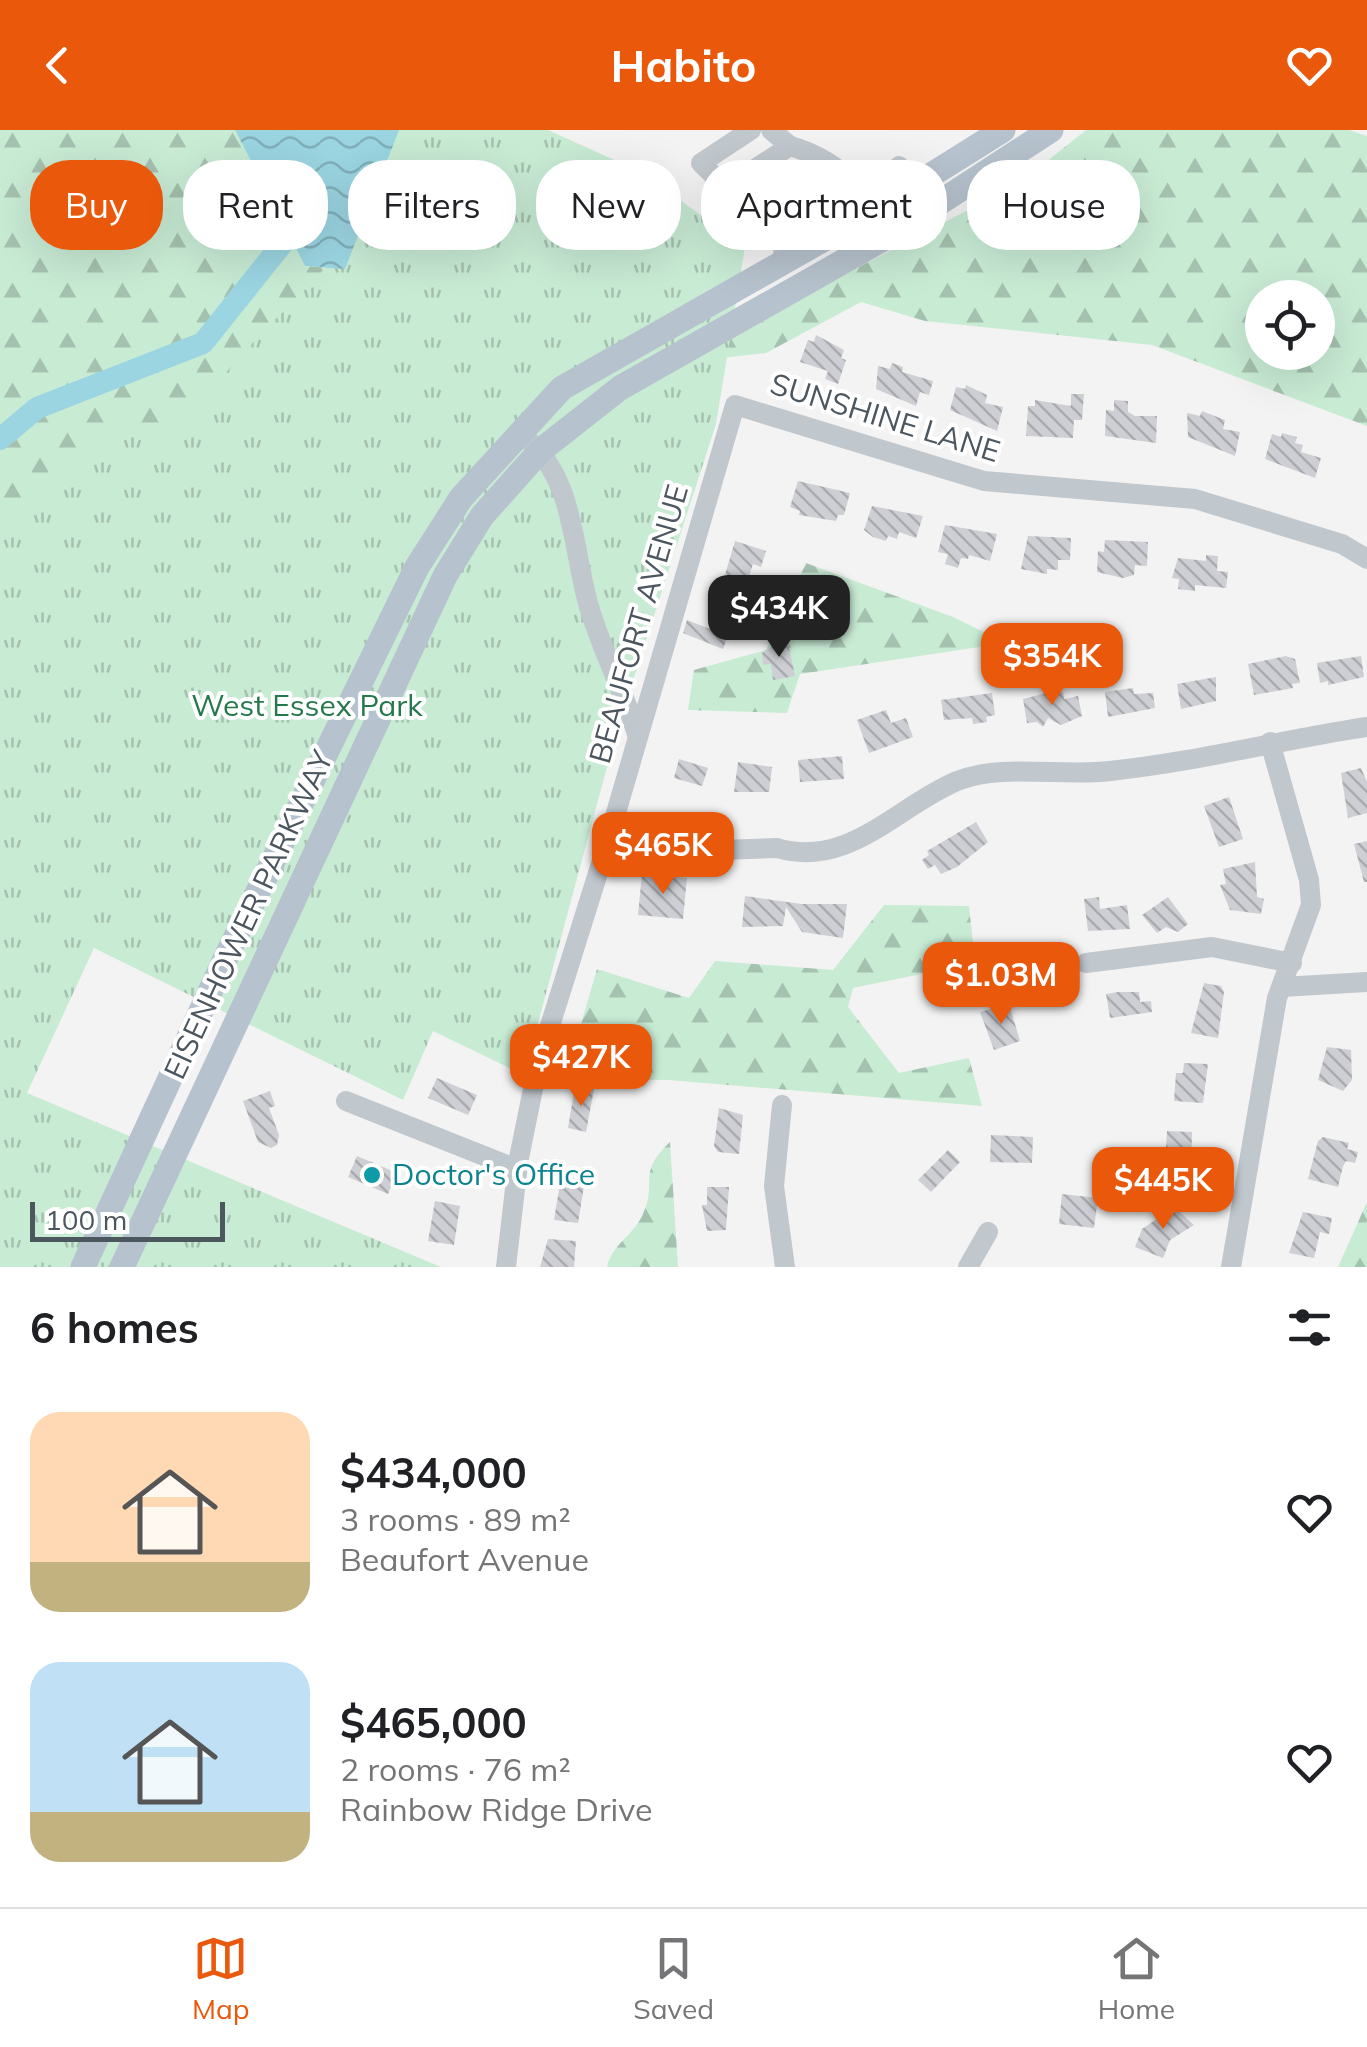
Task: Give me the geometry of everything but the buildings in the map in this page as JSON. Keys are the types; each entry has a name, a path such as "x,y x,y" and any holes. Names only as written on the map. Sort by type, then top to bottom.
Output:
{"main road":[{"name":"EISENHOWER PARKWAY","path":"941,160 1003,130"},
{"name":"EISENHOWER PARKWAY","path":"947,199 1051,130"},
{"name":"EISENHOWER PARKWAY","path":"84,1267 226,957 416,567 461,498 562,388 802,250"},
{"name":"EISENHOWER PARKWAY","path":"122,1267 445,576 482,516 540,451 620,388 864,250"}],"street":[{"path":"706,160 751,130"},
{"path":"771,130 790,146 820,160"},
{"path":"769,160 790,146"},
{"path":"783,250 784,260"},
{"name":"SUNSHINE LANE","path":"734,404 984,481 1163,494 1224,506 1342,544 1367,559"},
{"name":"BEAUFORT AVENUE","path":"506,1267 517,1169 538,1064 604,854 734,404"},
{"path":"519,432 540,451 568,511 590,610 637,734"},
{"path":"604,854 777,848 796,854 836,851 959,780 997,774 1112,771 1367,728"},
{"path":"1231,1267 1282,987 1310,905 1309,880 1270,742"},
{"path":"1086,963 1212,947 1292,963"},
{"path":"1282,987 1367,982"},
{"path":"346,1101 517,1169"},
{"path":"782,1104 774,1186 784,1267"},
{"path":"968,1267 988,1232"}],"green space":[{"path":"0,130 235,130 250,160 183,160 183,250 297,250 305,266 345,269 0,1113"},
{"name":"West Essex Park","path":"393,130 548,130 614,160 536,160 536,250 681,250 681,201 701,215 701,250 745,250 716,424 617,730 524,1075 433,1031 403,1100 94,948 27,1093 441,1267 0,1267 0,541 92,435 185,425 237,359 330,263 348,225 348,250 516,250 516,160 379,160"},
{"path":"1086,130 1349,130 1367,136 1367,426 1152,345 925,321 861,302 766,353 720,358 734,332 891,250 947,250 947,221 967,211 967,250 1140,250 1140,160 1049,160"},
{"path":"806,563 953,617 1006,643 800,674 787,713 688,710 694,670 766,650"},
{"path":"884,905 969,906 975,963 853,988 848,1007 899,1073 969,1058 982,1106 668,1080 565,1079 597,969 689,998 715,961 833,970"},
{"path":"670,1142 678,1267 607,1267 613,1252 643,1214 650,1170"},
{"path":"1367,1202 1367,1267 1338,1267"}],"water":[{"path":"235,130 399,130 387,160 348,160 348,250 352,250 345,269 305,266 297,250 328,250 328,160 250,160"}],"waterway":[{"path":"0,439 37,408 203,343 277,250"}],"place":[{"name":"Doctor's Office","path":"372,1175"}]}
